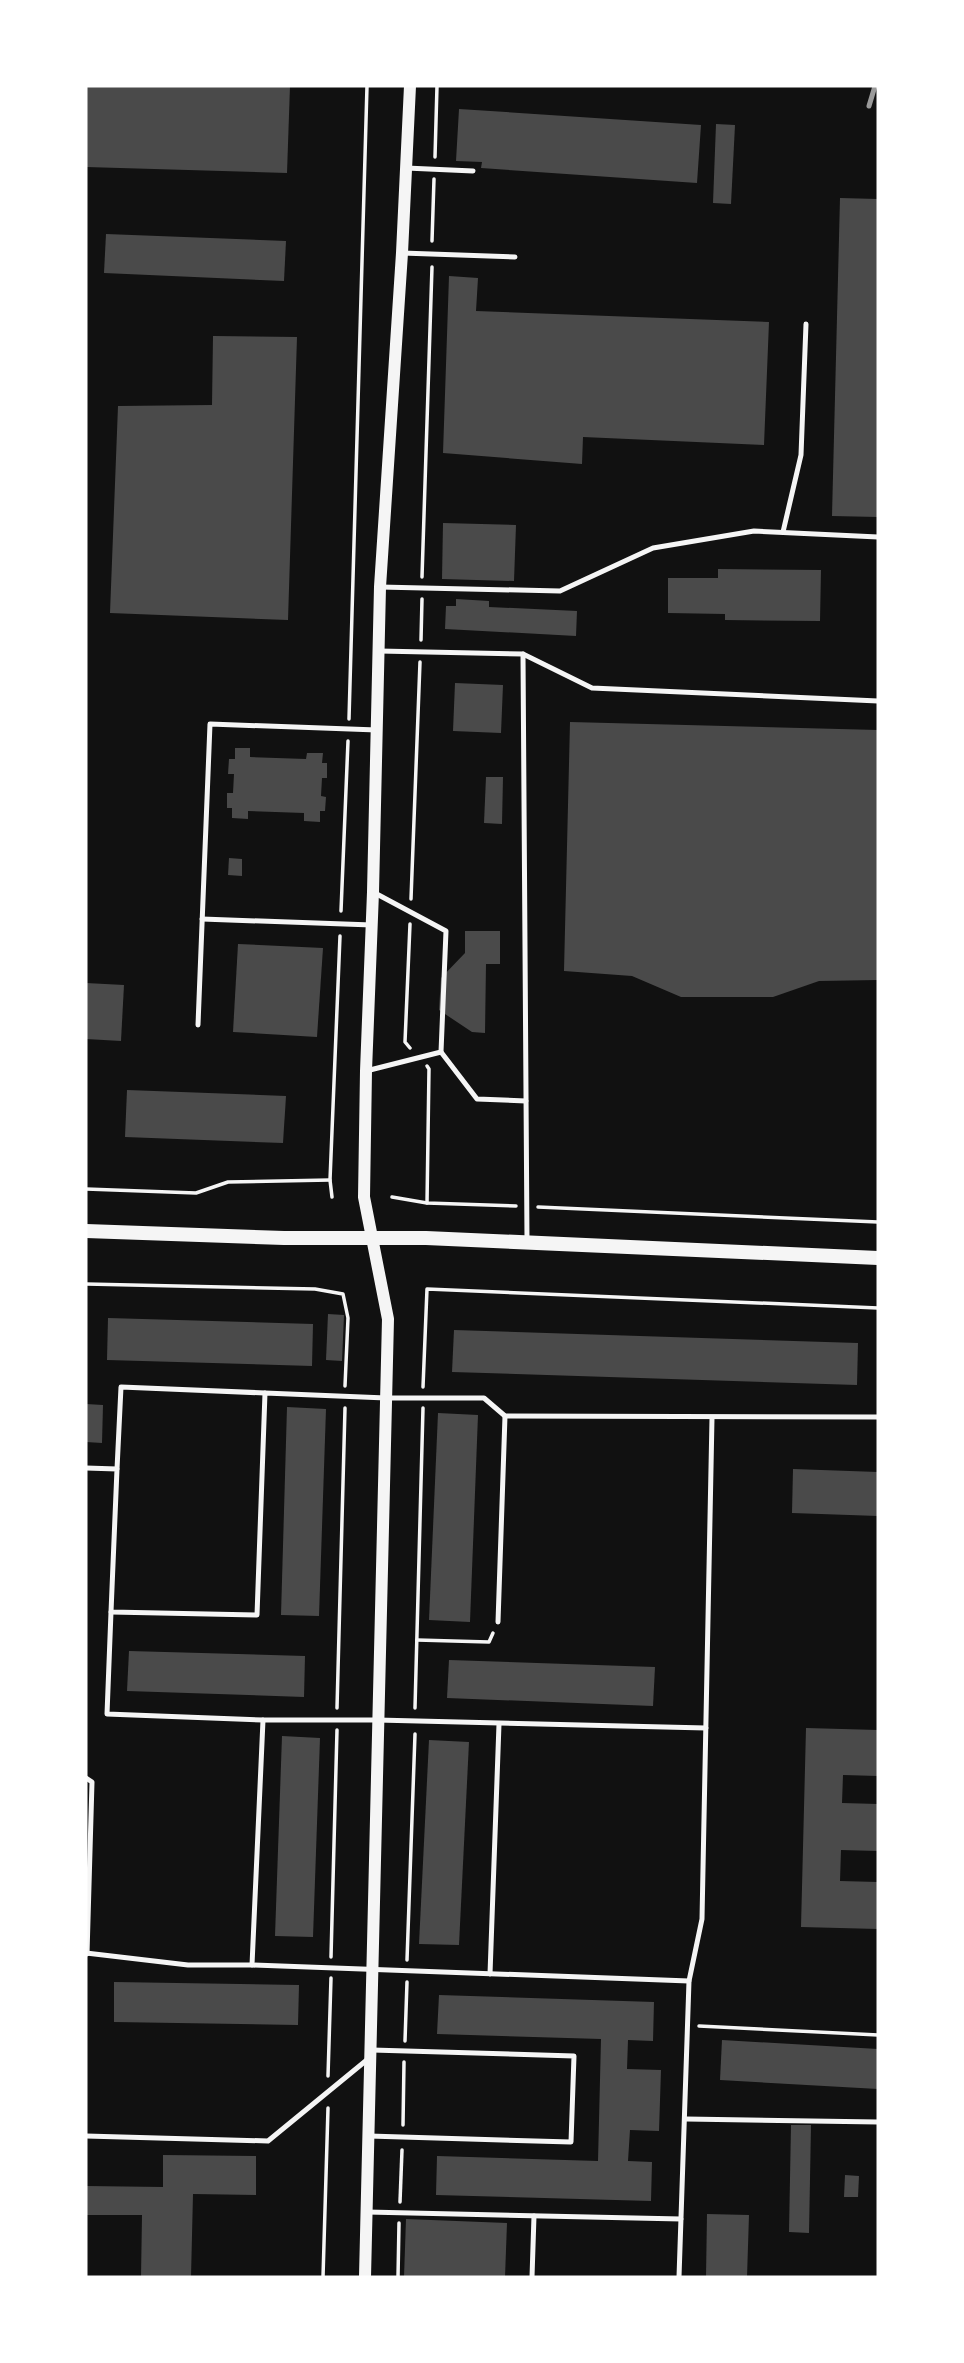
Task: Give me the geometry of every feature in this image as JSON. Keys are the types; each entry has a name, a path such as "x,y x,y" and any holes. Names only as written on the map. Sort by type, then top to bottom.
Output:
{"main road":[{"path":"86,1231 284,1238 372,1237 878,1258"}],"street":[{"path":"365,2277 388,1319 364,1196 366,1071 380,587 410,86"}],"lane":[{"path":"406,168 472,171"},
{"path":"402,253 514,257"},
{"path":"783,533 801,456 806,324"},
{"path":"380,587 560,591 653,548 754,531 878,537"},
{"path":"378,651 523,654 592,688 878,701"},
{"path":"523,654 527,1243"},
{"path":"198,1025 209,724 377,730"},
{"path":"373,892 446,931 441,1052 477,1100 526,1101"},
{"path":"202,919 372,925"},
{"path":"366,1071 441,1052"},
{"path":"706,1728 263,1720 107,1714 121,1387 386,1398 484,1398 505,1416 878,1417"},
{"path":"111,1612 257,1615 265,1393"},
{"path":"498,1622 505,1416"},
{"path":"679,2277 689,1981 702,1919 712,1418"},
{"path":"86,1468 117,1469"},
{"path":"253,1965 263,1720"},
{"path":"490,1974 499,1724"},
{"path":"86,1778 92,1782 86,1954 188,1965 689,1981"},
{"path":"86,2136 268,2141 371,2053 405,2051 574,2056 571,2142 369,2136"},
{"path":"686,2119 878,2122"},
{"path":"367,2212 681,2219"},
{"path":"532,2277 534,2216"}],"path":[{"path":"350,677 367,86"},
{"path":"86,1189 196,1193 228,1182 330,1180"},
{"path":"392,1197 427,1203 878,1222"},
{"path":"86,1284 315,1289 343,1294 348,1318 323,2277"},
{"path":"398,2277 427,1289 878,1308"},
{"path":"417,1640 489,1642 498,1622"},
{"path":"688,2026 878,2035"}],"building":[{"path":"86,86 290,86 287,173 86,167"},
{"path":"459,109 701,125 697,183 481,168 482,162 456,161"},
{"path":"716,124 735,125 731,204 713,203"},
{"path":"840,198 878,199 878,517 832,516"},
{"path":"106,234 286,241 284,281 104,273"},
{"path":"449,276 478,278 476,311 769,322 764,445 583,437 582,464 443,453"},
{"path":"213,336 297,337 288,620 110,613 118,406 212,405"},
{"path":"443,523 516,525 514,581 442,579"},
{"path":"718,569 821,570 820,621 725,620 725,614 668,613 668,578 718,578"},
{"path":"456,599 489,601 489,607 577,611 576,636 445,629 446,606 456,606"},
{"path":"455,683 503,685 501,733 453,731"},
{"path":"570,722 878,730 878,980 819,981 773,997 681,997 632,976 564,971"},
{"path":"235,748 250,748 250,757 306,759 307,753 323,753 322,763 327,763 327,778 322,778 321,796 326,797 325,811 320,811 320,822 304,821 304,813 248,811 248,819 232,818 232,808 227,808 227,793 233,793 234,774 228,774 229,759 235,759"},
{"path":"486,777 503,777 502,824 484,823"},
{"path":"229,858 242,859 242,876 228,875"},
{"path":"465,931 500,931 500,964 486,964 485,1033 472,1032 439,1010 441,978 465,953"},
{"path":"238,944 323,948 317,1037 233,1032"},
{"path":"86,983 124,985 121,1041 86,1039"},
{"path":"127,1090 286,1096 283,1143 125,1137"},
{"path":"328,1314 344,1315 342,1361 326,1360"},
{"path":"108,1318 313,1324 312,1366 107,1360"},
{"path":"454,1330 858,1343 857,1385 452,1372"},
{"path":"86,1404 103,1405 102,1443 86,1442"},
{"path":"287,1407 326,1409 319,1616 281,1615"},
{"path":"438,1413 478,1415 470,1622 429,1620"},
{"path":"793,1469 878,1472 878,1516 792,1513"},
{"path":"129,1651 305,1656 304,1697 127,1691"},
{"path":"449,1660 655,1667 653,1706 447,1698"},
{"path":"806,1728 878,1730 878,1776 843,1775 842,1803 878,1804 878,1851 841,1850 840,1881 878,1882 878,1929 801,1927"},
{"path":"282,1736 320,1738 313,1937 275,1936"},
{"path":"429,1740 469,1742 459,1945 419,1944"},
{"path":"114,1982 299,1985 298,2025 114,2022"},
{"path":"439,1995 654,2002 653,2041 628,2040 627,2069 661,2070 659,2131 630,2130 628,2161 652,2162 651,2201 436,2195 437,2156 598,2161 601,2039 437,2034"},
{"path":"722,2040 878,2049 878,2089 720,2080"},
{"path":"791,2125 811,2125 809,2233 789,2232"},
{"path":"163,2155 256,2156 256,2195 193,2194 191,2277 141,2277 142,2215 86,2215 86,2186 163,2187"},
{"path":"845,2175 859,2176 858,2197 844,2197"},
{"path":"707,2214 749,2215 747,2277 706,2277"},
{"path":"406,2219 507,2223 505,2277 404,2277"}],"railway":[{"path":"869,106 875,86"}]}
